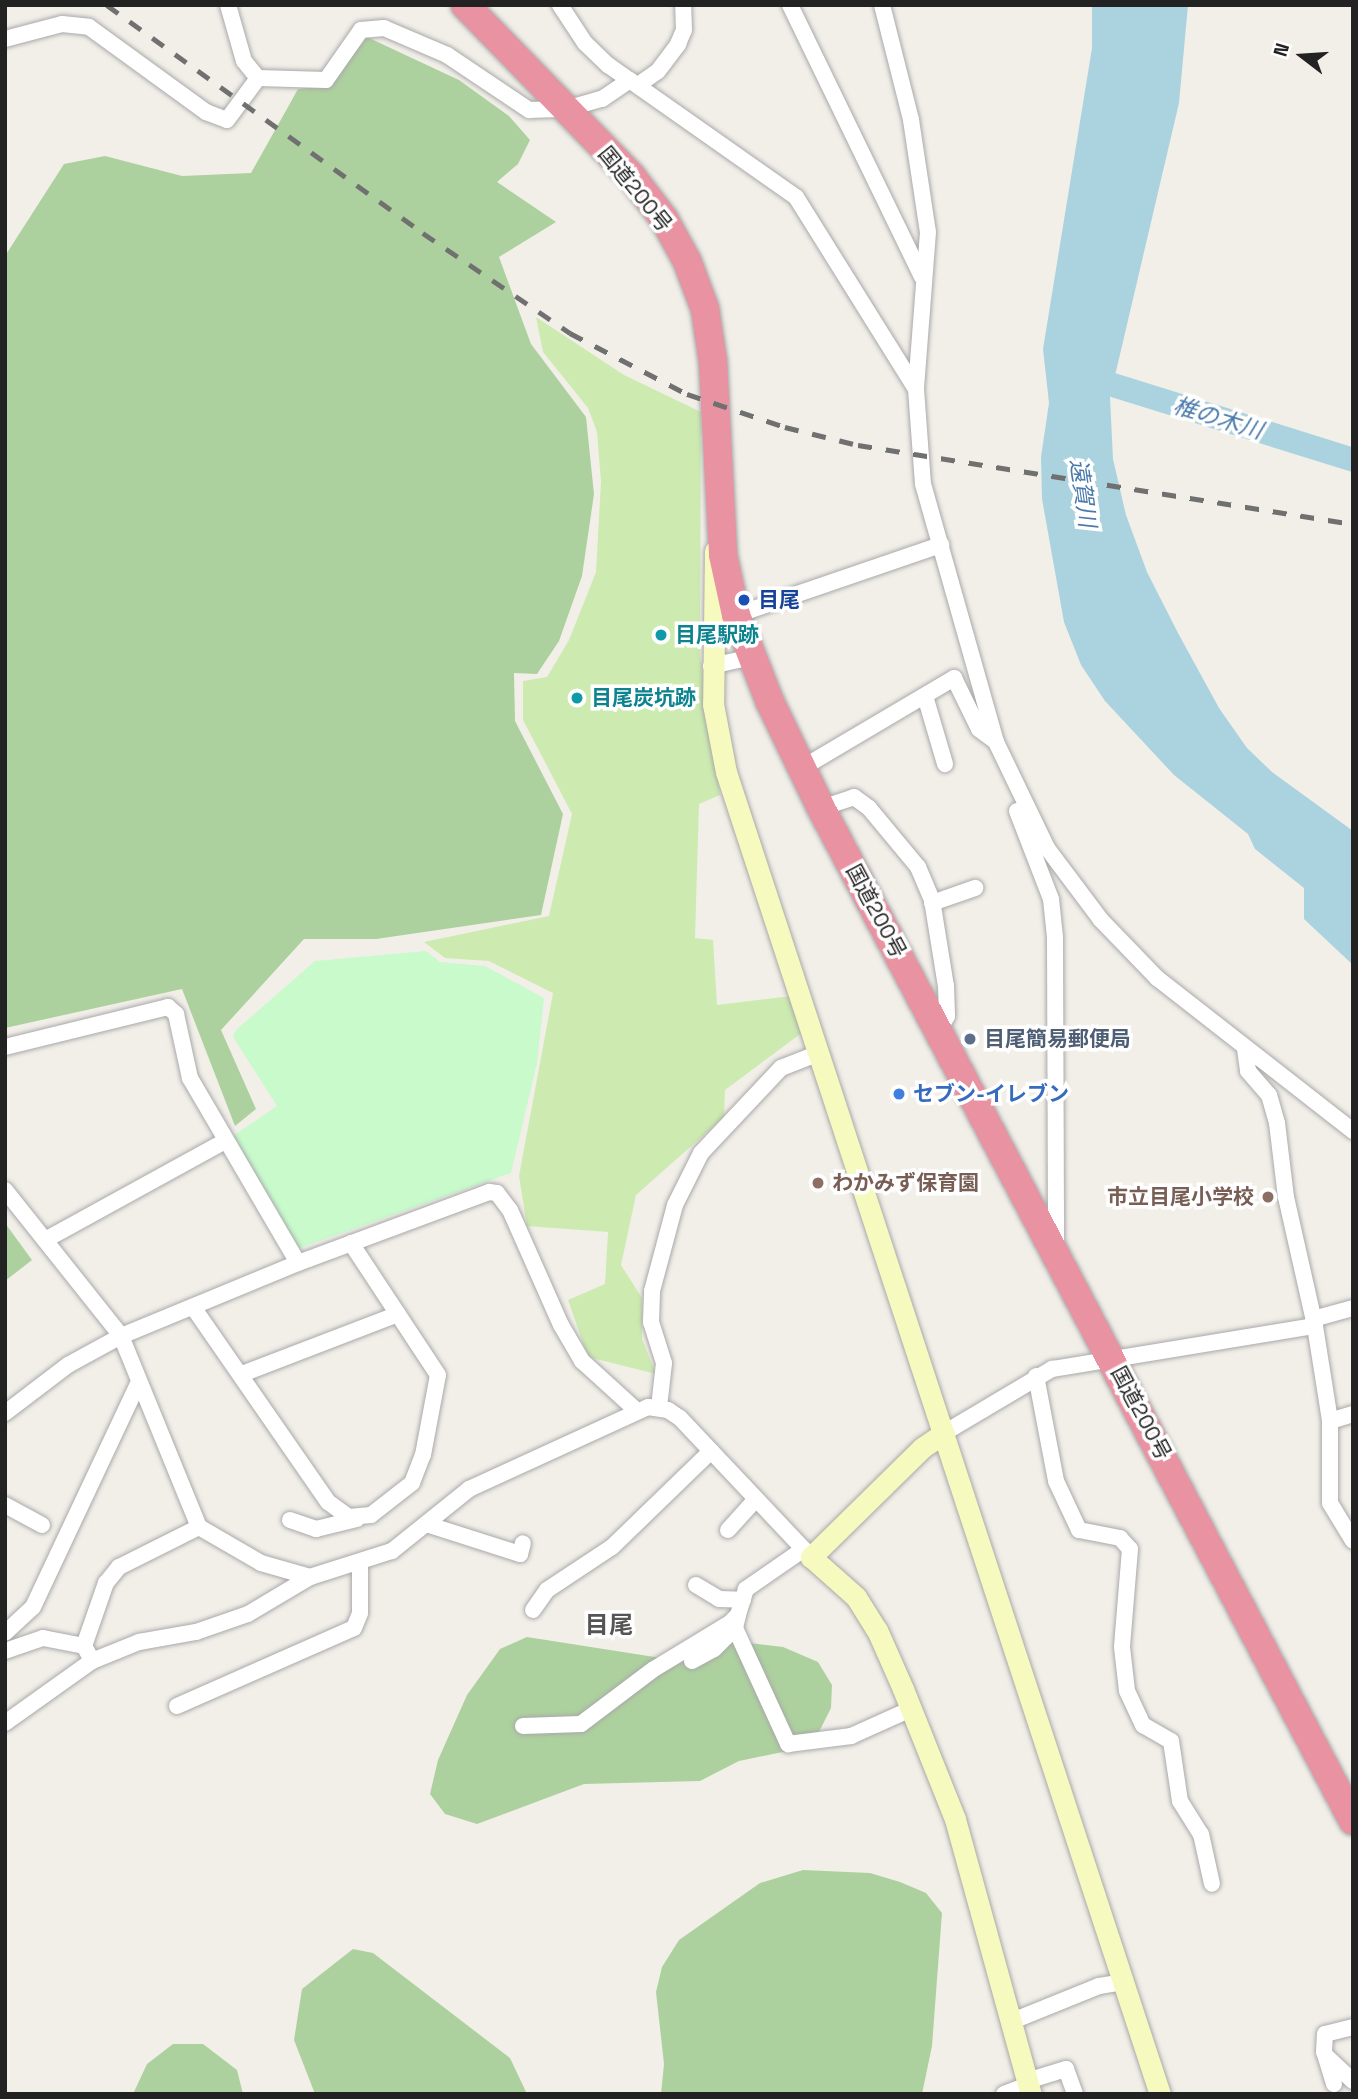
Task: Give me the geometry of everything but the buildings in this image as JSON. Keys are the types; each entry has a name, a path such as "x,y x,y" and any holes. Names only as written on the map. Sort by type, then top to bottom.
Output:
{"highway":[{"name":"国道200号","path":"465,5 632,177 664,219 687,261 705,309 713,362 717,510 736,615 752,657 821,808 940,1029 1353,1821"}],"street":[{"path":"228,5 244,61 258,78 326,80 361,30 384,28 447,55 529,110 566,109 602,100 658,71 678,44 684,30 683,5"},
{"path":"560,5 585,43 634,82 796,197 916,390"},
{"path":"790,5 846,129 894,215 925,286"},
{"path":"882,5 922,184 928,232 916,390 923,484 996,742 1047,848 1101,920 1157,978 1353,1131"},
{"path":"5,39 62,24 89,27 206,112 227,120 258,78"},
{"path":"717,510 713,704 726,772 1160,2094"},
{"path":"736,615 941,545"},
{"path":"712,666 752,657"},
{"path":"802,768 954,678 979,729 996,742"},
{"path":"925,696 947,757"},
{"path":"1012,778 1016,808 1051,899 1055,939 1055,1253"},
{"path":"821,808 854,797 869,808 918,867 932,903 946,986 947,1016 940,1029"},
{"path":"932,903 975,888"},
{"path":"5,1047 168,1007 176,1014 190,1077 223,1142 298,1263"},
{"path":"1245,1049 1248,1071 1273,1107 1290,1221 1314,1323 1330,1421 1331,1503 1353,1541"},
{"path":"659,1407 664,1363 651,1322 652,1291 675,1205 701,1153 781,1068 819,1053"},
{"path":"45,1240 223,1142"},
{"path":"5,1190 121,1336 138,1384 199,1527 261,1563 310,1577"},
{"path":"5,1413 68,1365 121,1336 298,1263 480,1193 497,1194 510,1210 561,1325 582,1361 637,1411"},
{"path":"290,1520 316,1529 356,1519 383,1509 412,1483 437,1387 438,1375 351,1242"},
{"path":"193,1307 242,1374 328,1502 340,1514 356,1519"},
{"path":"692,1661 714,1649 762,1575 808,1553 922,1448 1036,1376 1111,1356 1314,1323 1353,1308"},
{"path":"242,1374 398,1314"},
{"path":"1036,1376 1056,1481 1079,1530 1120,1538 1130,1549 1122,1647 1127,1691 1143,1725 1171,1741 1180,1801 1201,1834 1212,1884"},
{"path":"5,1633 33,1607 138,1384"},
{"path":"5,1723 88,1653 196,1632 248,1614 310,1577 392,1551 469,1489 637,1411 659,1407 680,1418 808,1553 856,1597 877,1630 955,1819 1029,2086"},
{"path":"1330,1421 1353,1414"},
{"path":"533,1610 547,1590 612,1547 711,1451"},
{"path":"728,1530 756,1499"},
{"path":"5,1505 42,1525"},
{"path":"426,1524 520,1553 523,1543"},
{"path":"88,1653 106,1583 119,1567 199,1527"},
{"path":"177,1706 354,1628 360,1613 360,1563"},
{"path":"696,1585 739,1614 788,1744 851,1736 911,1709"},
{"path":"523,1726 581,1724 739,1614"},
{"path":"5,1651 43,1638 88,1653"},
{"path":"1010,2022 1099,1986 1125,1982"},
{"path":"1334,2084 1325,2055 1325,2034 1353,2027"},
{"path":"1325,2055 1353,2081"},
{"path":"1004,2094 1066,2069 1075,2094"}],"green space":[{"path":"367,37 459,80 509,116 530,140 518,164 497,182 556,222 499,257 531,344 586,417 594,494 582,576 559,641 537,674 514,673 515,721 563,814 541,915 376,939 304,939 221,1030 256,1109 235,1126 182,989 5,1028 5,256 64,164 105,156 182,176 251,173 298,89 330,85"},
{"path":"536,317 624,375 701,412 700,654 720,795 699,804 695,938 713,940 717,1005 792,996 803,1032 725,1090 724,1117 636,1195 621,1265 642,1298 642,1339 656,1374 588,1357 568,1300 605,1284 608,1232 527,1226 519,1176 553,993 489,961 445,958 424,942 549,916 572,814 523,720 523,681 547,677 569,640 596,572 601,482 597,432 588,408 543,352"},
{"path":"426,951 440,962 485,966 544,998 537,1063 511,1173 300,1248 292,1243 230,1138 277,1106 233,1037 236,1030 315,961"},
{"path":"5,1223 32,1260 5,1281"},
{"path":"527,1637 661,1658 741,1642 783,1647 818,1662 832,1685 831,1708 812,1746 739,1761 700,1781 584,1784 477,1824 445,1814 430,1794 438,1760 467,1695 500,1649"},
{"path":"803,1870 870,1873 900,1882 926,1893 942,1913 932,2046 922,2094 661,2094 664,2064 656,1992 662,1967 679,1940 760,1883"},
{"path":"353,1949 373,1953 510,2058 527,2094 315,2094 294,2040 302,1989"},
{"path":"173,2044 203,2044 237,2070 243,2094 133,2094 147,2064"}],"water":[{"name":"遠賀川","path":"1092,5 1188,5 1179,103 1110,397 1113,459 1126,515 1147,572 1178,633 1219,708 1247,748 1272,772 1353,831 1353,965 1304,919 1304,888 1255,849 1248,834 1174,775 1105,701 1081,665 1064,622 1042,499 1041,457 1049,403 1043,349 1092,48"}],"waterway":[{"name":"椎の木川","path":"1084,376 1353,460"}],"railway":[{"path":"107,5 423,233 570,333 687,394 785,427 858,445 1353,524"}],"place":[{"name":"目尾","path":"744,600"},
{"name":"目尾駅跡","path":"661,635"},
{"name":"目尾炭坑跡","path":"577,698"},
{"name":"目尾簡易郵便局","path":"970,1039"},
{"name":"セブン-イレブン","path":"899,1094"},
{"name":"わかみず保育園","path":"818,1183"},
{"name":"市立目尾小学校","path":"1268,1197"}],"district":[{"name":"目尾","path":"609,1625"}]}
